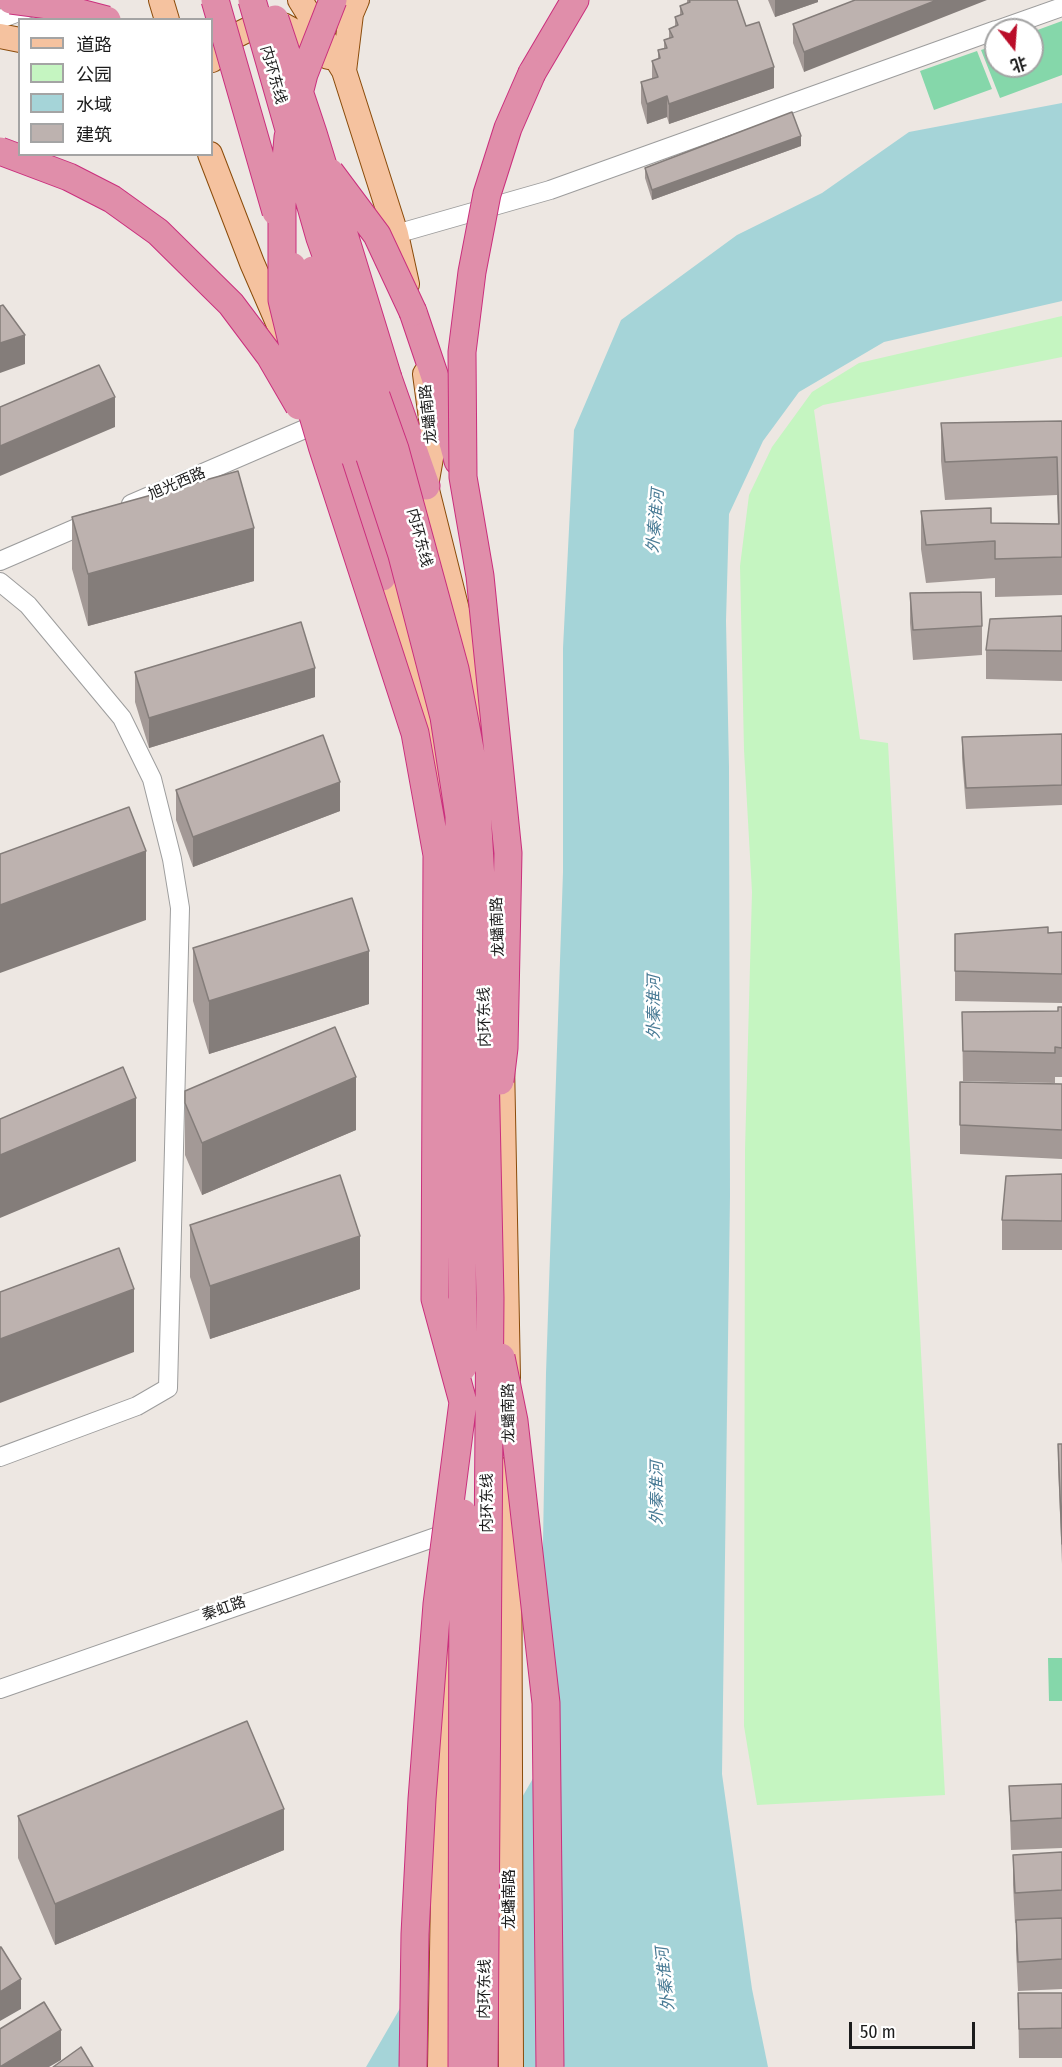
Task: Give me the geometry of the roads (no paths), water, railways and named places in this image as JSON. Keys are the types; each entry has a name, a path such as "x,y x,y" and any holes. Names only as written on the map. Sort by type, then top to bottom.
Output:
{"highway":[{"path":"11,0 49,5 99,18"},
{"path":"215,0 330,440 415,733 437,855 435,1299 463,1402 437,1605 415,1934 413,2067"},
{"name":"内环东线","path":"235,0 349,393 402,555 444,717 459,816 463,1402 462,2067"},
{"name":"内环东线","path":"252,0 320,238 395,448 455,669 475,776 481,879 490,1298 484,2067"},
{"path":"269,0 313,133 388,378 426,486"},
{"path":"333,0 304,74 288,137 282,205 282,300 296,357 382,578"},
{"path":"463,477 462,352 471,272 487,194 508,128 532,73 575,0"},
{"path":"213,68 269,107 318,157 350,196 376,235 413,312 435,377 463,477 480,576 508,853 504,1048 488,1162"},
{"path":"0,151 40,164 112,199 158,232 231,304 330,440"},
{"path":"490,1298 514,1421 546,1703 550,2067"}],"main road":[{"path":"161,0 166,18"},
{"name":"龙蟠南路","path":"300,0 344,71 396,234 423,365 434,441 426,486 470,662 496,842 507,1228 511,2067"},
{"path":"344,71 351,14 357,0"},
{"path":"213,58 219,44 251,28 283,25 305,37 344,71"},
{"path":"0,36 18,40"},
{"path":"211,156 252,263 330,440 382,578 419,694 442,796 445,944 453,1032 450,1532 440,2067"},
{"path":"450,1532 510,1531"}],"street":[{"path":"0,19 49,0"},
{"path":"1030,18 1062,7"},
{"path":"396,234 550,190 984,34"},
{"name":"旭光西路","path":"0,561 112,512 330,440"},
{"path":"0,582 28,605 122,718 152,779 172,859 180,908 168,1388 137,1406 0,1457"},
{"name":"秦虹路","path":"0,1689 234,1605 450,1532"}],"water":[{"name":"外秦淮河","path":"1062,103 1062,301 884,342 799,392 763,441 729,514 726,621 729,767 730,1196 722,1774 752,1989 768,2067 366,2067 539,1768 546,1373 563,872 563,648 574,430 621,320 737,235 822,193 909,132"}]}
